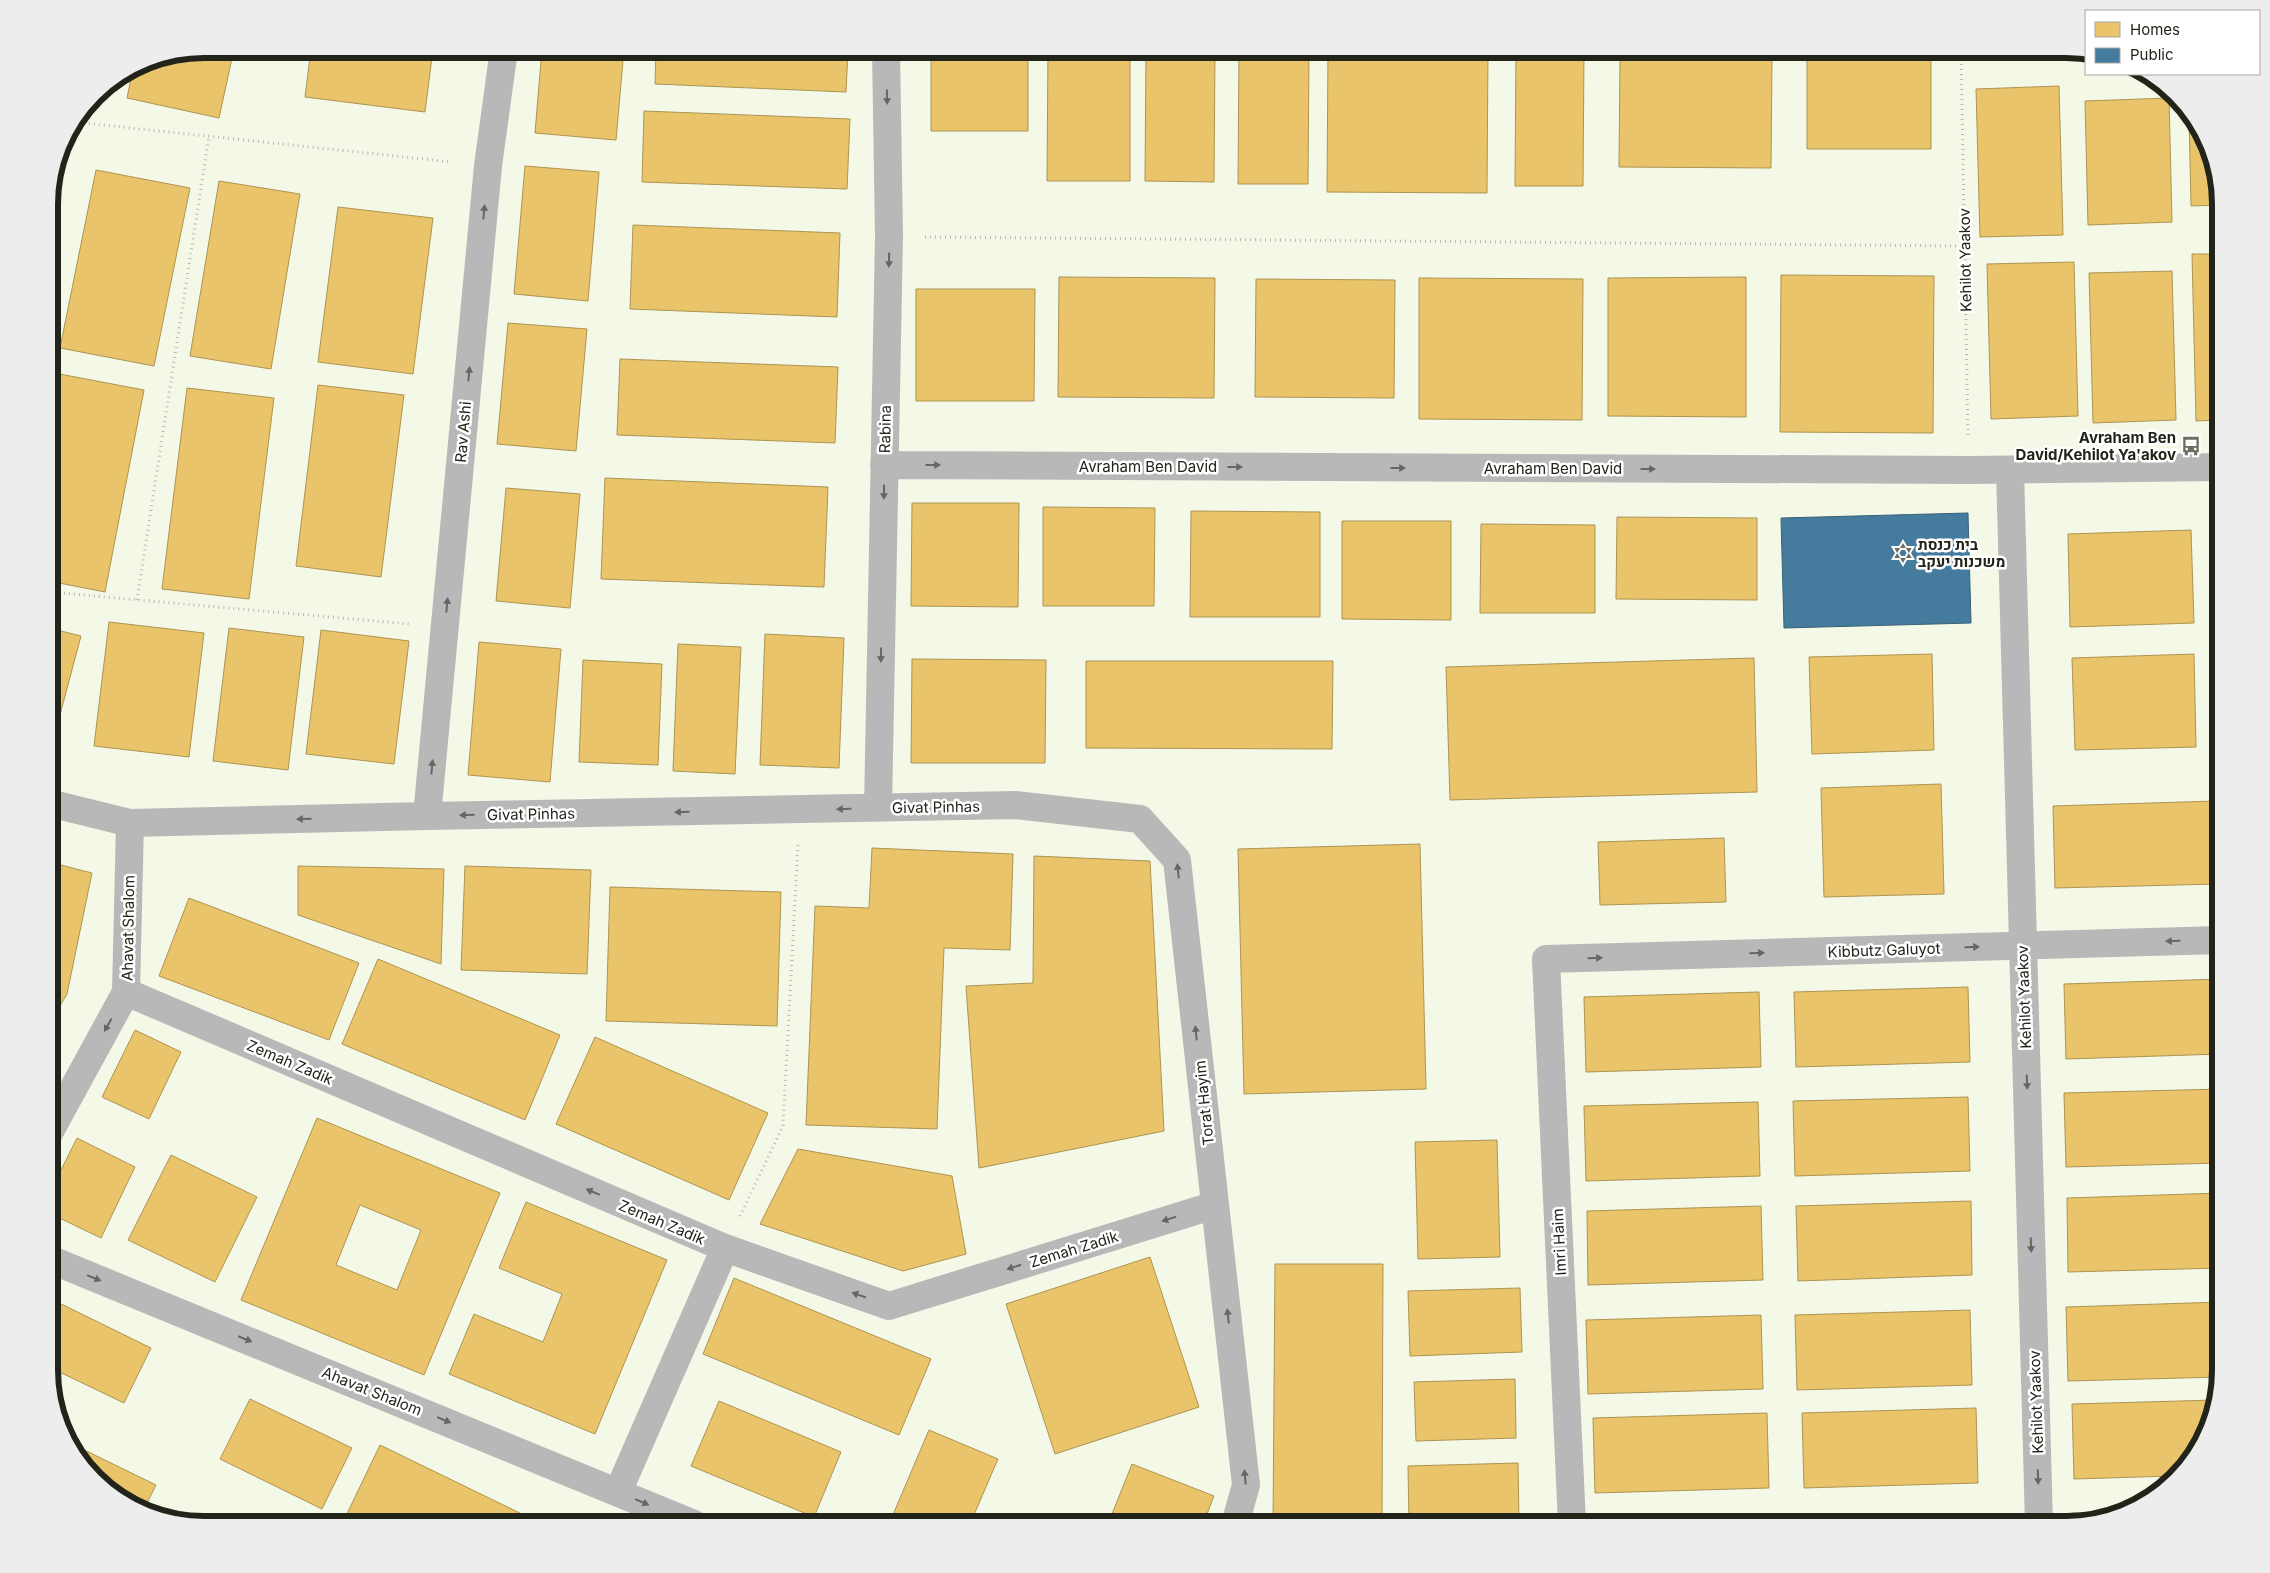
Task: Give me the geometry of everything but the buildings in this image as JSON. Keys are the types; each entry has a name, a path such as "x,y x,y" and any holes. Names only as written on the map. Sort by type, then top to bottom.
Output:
{"street":[{"name":"Rav Ashi","path":"427,816 488,166 503,58"},
{"name":"Rabina","path":"878,808 889,236 886,58"},
{"name":"Avraham Ben David","path":"884,465 1969,470 2212,467"},
{"name":"Kehilot Yaakov","path":"2010,470 2039,1516"},
{"name":"Givat Pinhas","path":"58,805 130,823 1015,805"},
{"name":"Torat Hayim","path":"1015,805 1140,819 1177,860 1246,1485 1237,1516"},
{"name":"Ahavat Shalom","path":"58,1117 126,992 130,823"},
{"name":"Kibbutz Galuyot","path":"1546,959 2212,940"},
{"name":"Imri Haim","path":"1546,959 1572,1516"},
{"name":"Zemah Zadik","path":"126,992 725,1248 889,1306 1215,1204"},
{"path":"618,1492 725,1248"},
{"name":"Ahavat Shalom","path":"58,1263 675,1516"}],"path":[{"name":"Kehilot Yaakov","path":"1961,58 1969,470"},
{"path":"82,123 488,166"},
{"path":"137,600 209,136"},
{"path":"889,236 1965,246"},
{"path":"58,593 445,628"},
{"path":"725,1248 783,1126 800,810"}],"place":[{"name":"Avraham Ben David/Kehilot Ya'akov","path":"2191,446"},
{"name":"בית כנסת משכנות יעקב","path":"1903,553"}]}
